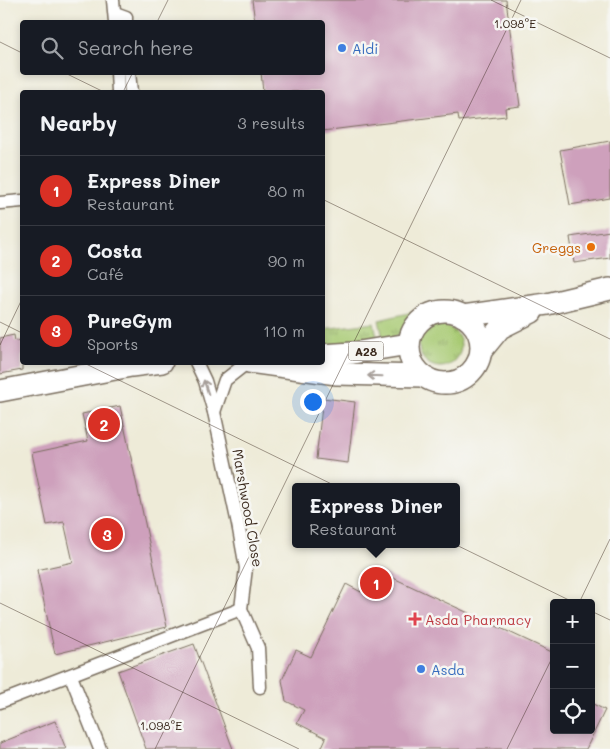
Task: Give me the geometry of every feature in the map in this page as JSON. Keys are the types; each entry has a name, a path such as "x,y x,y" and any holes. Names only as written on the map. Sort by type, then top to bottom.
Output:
{"highway":[{"name":"A28","path":"325,355 353,353 409,344 415,327 431,314 442,311 463,316 547,304 610,289"},
{"name":"A28","path":"271,365 337,374 424,376 440,383 452,383 464,379 475,368 482,350 500,328 547,304"},
{"path":"463,316 477,330 482,350"},
{"path":"409,344 410,357 415,368 424,376"},
{"path":"0,391 126,365"}],"street":[{"path":"115,12 126,16 126,20"},
{"path":"117,75 118,90"},
{"path":"129,75 130,90"},
{"path":"0,203 20,202"},
{"name":"Marshwood Close","path":"197,365 205,381 214,412 246,568 241,609"},
{"path":"214,412 225,380 245,365"},
{"path":"0,702 241,609 258,648 260,687"},
{"path":"71,676 100,749"}],"green space":[{"path":"413,312 409,323 403,331 384,343 379,320"},
{"path":"374,323 379,346 325,348 325,329"},
{"path":"444,325 452,328 458,334 461,346 458,358 452,364 436,367 428,364 422,358 419,342 422,334 428,328"}],"building":[{"path":"252,0 506,0 520,106 505,108 506,116 459,121 458,114 325,131 325,90 263,90 261,75 325,75 325,20 255,20"},
{"path":"610,141 610,198 570,205 560,150"},
{"name":"Greggs","path":"610,231 610,258 574,263 570,237"},
{"path":"14,335 15,341 20,340 20,365 22,365 22,370 0,374 0,338"},
{"path":"323,398 355,402 348,463 316,459"},
{"path":"120,406 167,627 55,654 37,570 73,562 64,522 47,525 32,453 88,441 82,414"},
{"name":"Asda","path":"372,568 550,651 550,734 593,734 586,749 321,749 326,738 297,723 304,710 286,701 282,680 296,650 311,657 346,584 361,592"},
{"path":"194,644 233,749 146,749 118,671"},
{"name":"Asda","path":"595,705 605,710 595,731"},
{"path":"55,721 66,749 0,749 0,743"}],"place":[{"name":"Aldi","path":"342,48"},
{"name":"Greggs","path":"591,247"},
{"name":"Costa","path":"104,424"},
{"name":"PureGym","path":"107,534"},
{"name":"Express Diner","path":"376,583"},
{"name":"Asda Pharmacy","path":"415,619"},
{"name":"Asda","path":"421,669"}]}
